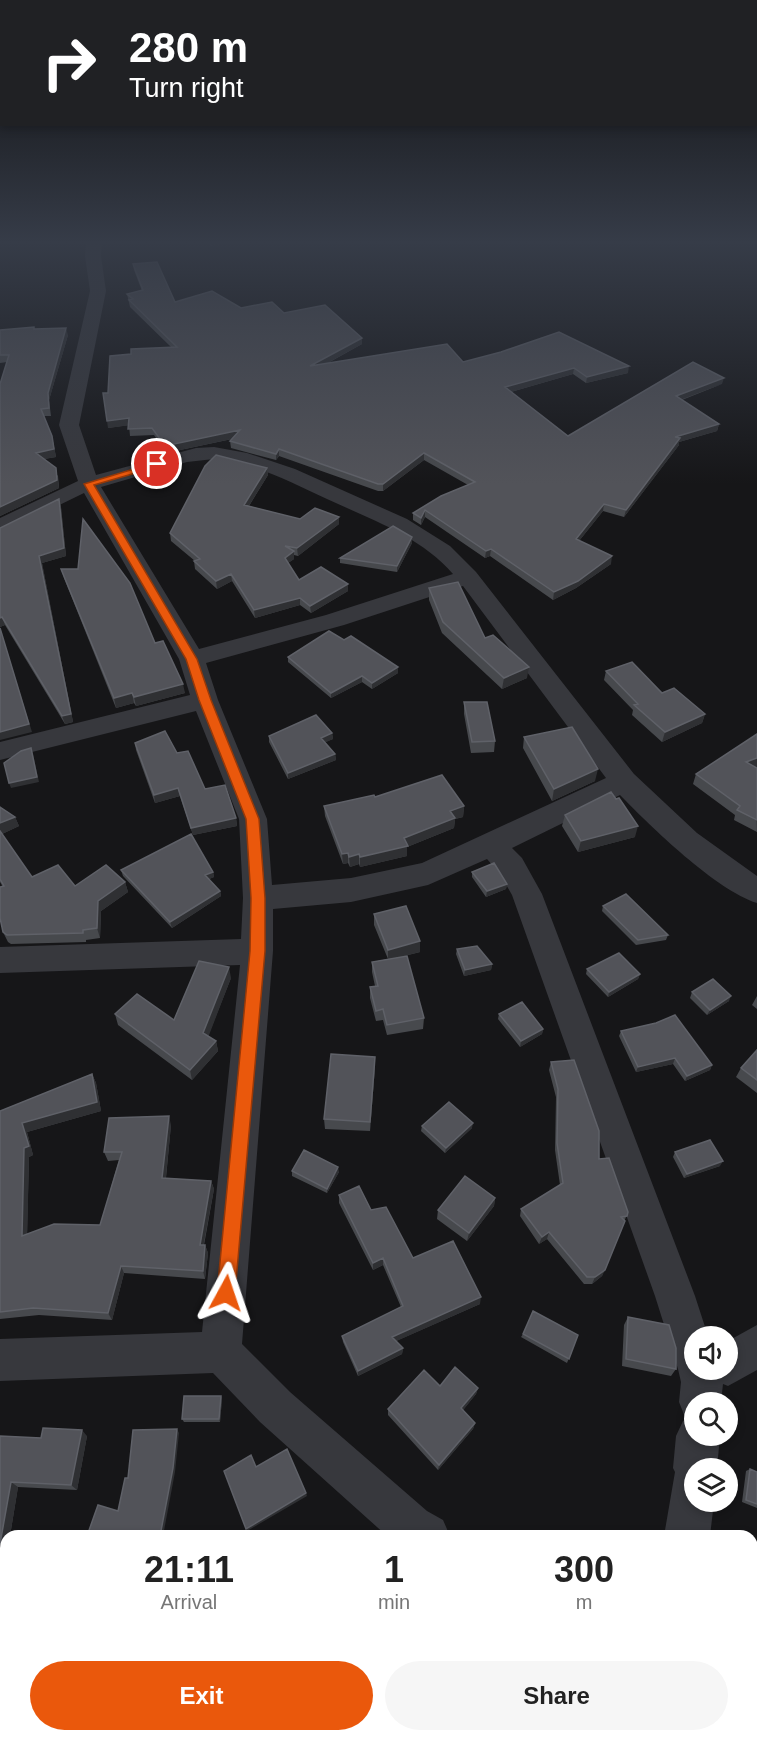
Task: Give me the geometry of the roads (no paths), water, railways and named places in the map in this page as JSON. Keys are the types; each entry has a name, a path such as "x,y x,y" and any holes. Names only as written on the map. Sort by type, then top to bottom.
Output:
{"street":[{"path":"91,321 69,424 89,484 192,659 205,700 253,819 258,898 257,951 221,1352"},
{"path":"0,527 89,484 203,453 223,453 246,458 407,527 440,547 453,558 624,781 646,804 687,841 756,889"},
{"path":"192,659 335,620 468,577"},
{"path":"0,751 205,700"},
{"path":"258,898 362,888 428,873 492,845 624,781"},
{"path":"492,845 511,866 527,894 649,1230 687,1326"},
{"path":"0,960 257,951"},
{"path":"738,1357 757,1346"},
{"path":"0,1360 221,1352 275,1407 416,1530"},
{"path":"688,1530 690,1512"}]}
